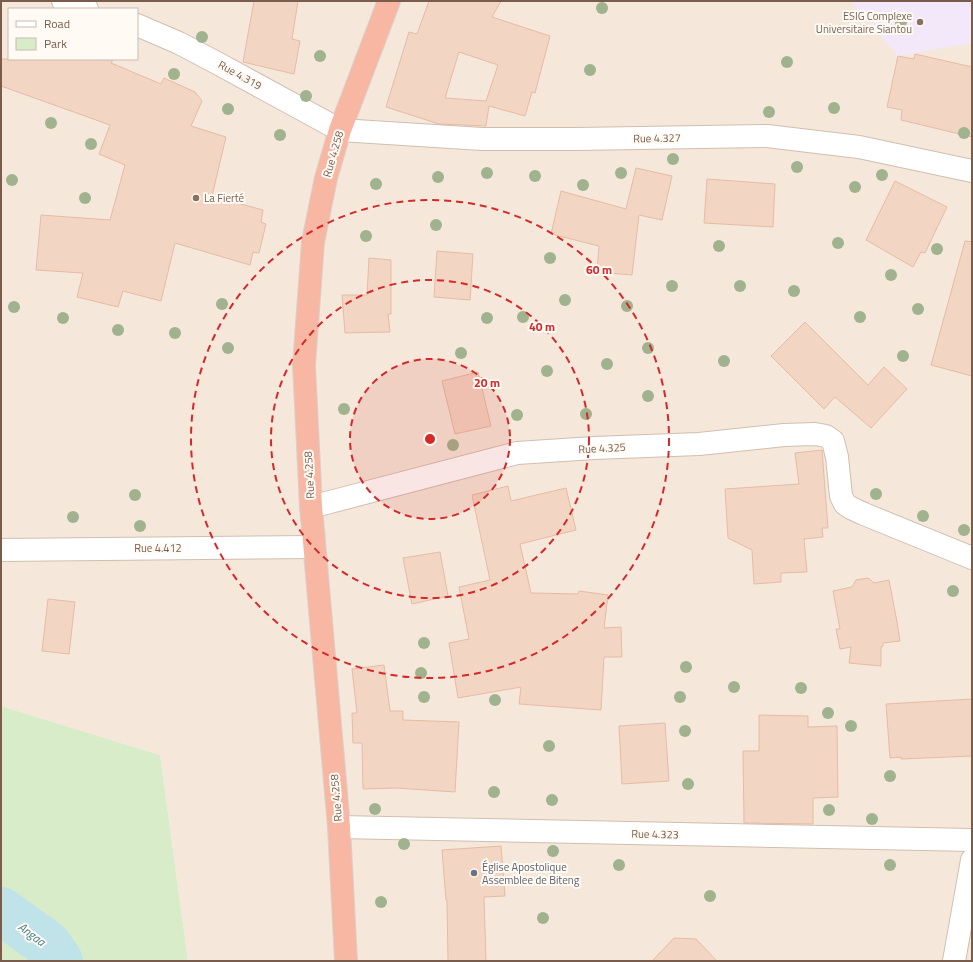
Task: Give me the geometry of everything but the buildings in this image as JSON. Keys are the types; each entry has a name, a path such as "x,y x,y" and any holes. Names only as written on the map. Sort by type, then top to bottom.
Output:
{"highway":[{"name":"Rue 4.258","path":"346,961 339,827 311,507 304,365 313,242 326,178 340,130 389,1"}],"street":[{"path":"63,1 84,8"},
{"name":"Rue 4.319","path":"138,26 179,43 218,63 340,130"},
{"name":"Rue 4.327","path":"340,130 482,139 577,140 768,136 859,148 972,171"},
{"name":"Rue 4.325","path":"311,507 517,453 699,444 784,435 815,434 826,436 833,441 837,457 842,496 845,504 864,514 972,558"},
{"name":"Rue 4.412","path":"1,550 314,547"},
{"name":"Rue 4.323","path":"339,827 972,840"},
{"path":"954,961 972,860"}],"shaded area":[{"path":"1,1 972,1 972,961 188,961 160,755 1,706"},
{"name":"ESIG Complexe Universitaire Siantou","path":"850,1 972,1 972,43 898,56"}],"green space":[{"path":"1,706 160,755 188,961 1,961"}],"waterway":[{"name":"Angaa","path":"1,911 47,944 59,961"}],"place":[{"name":"ESIG Complexe Universitaire Siantou","path":"920,22"},
{"name":"La Fierté","path":"196,198"},
{"name":"Église Apostolique Assemblee de Biteng","path":"474,873"}]}
